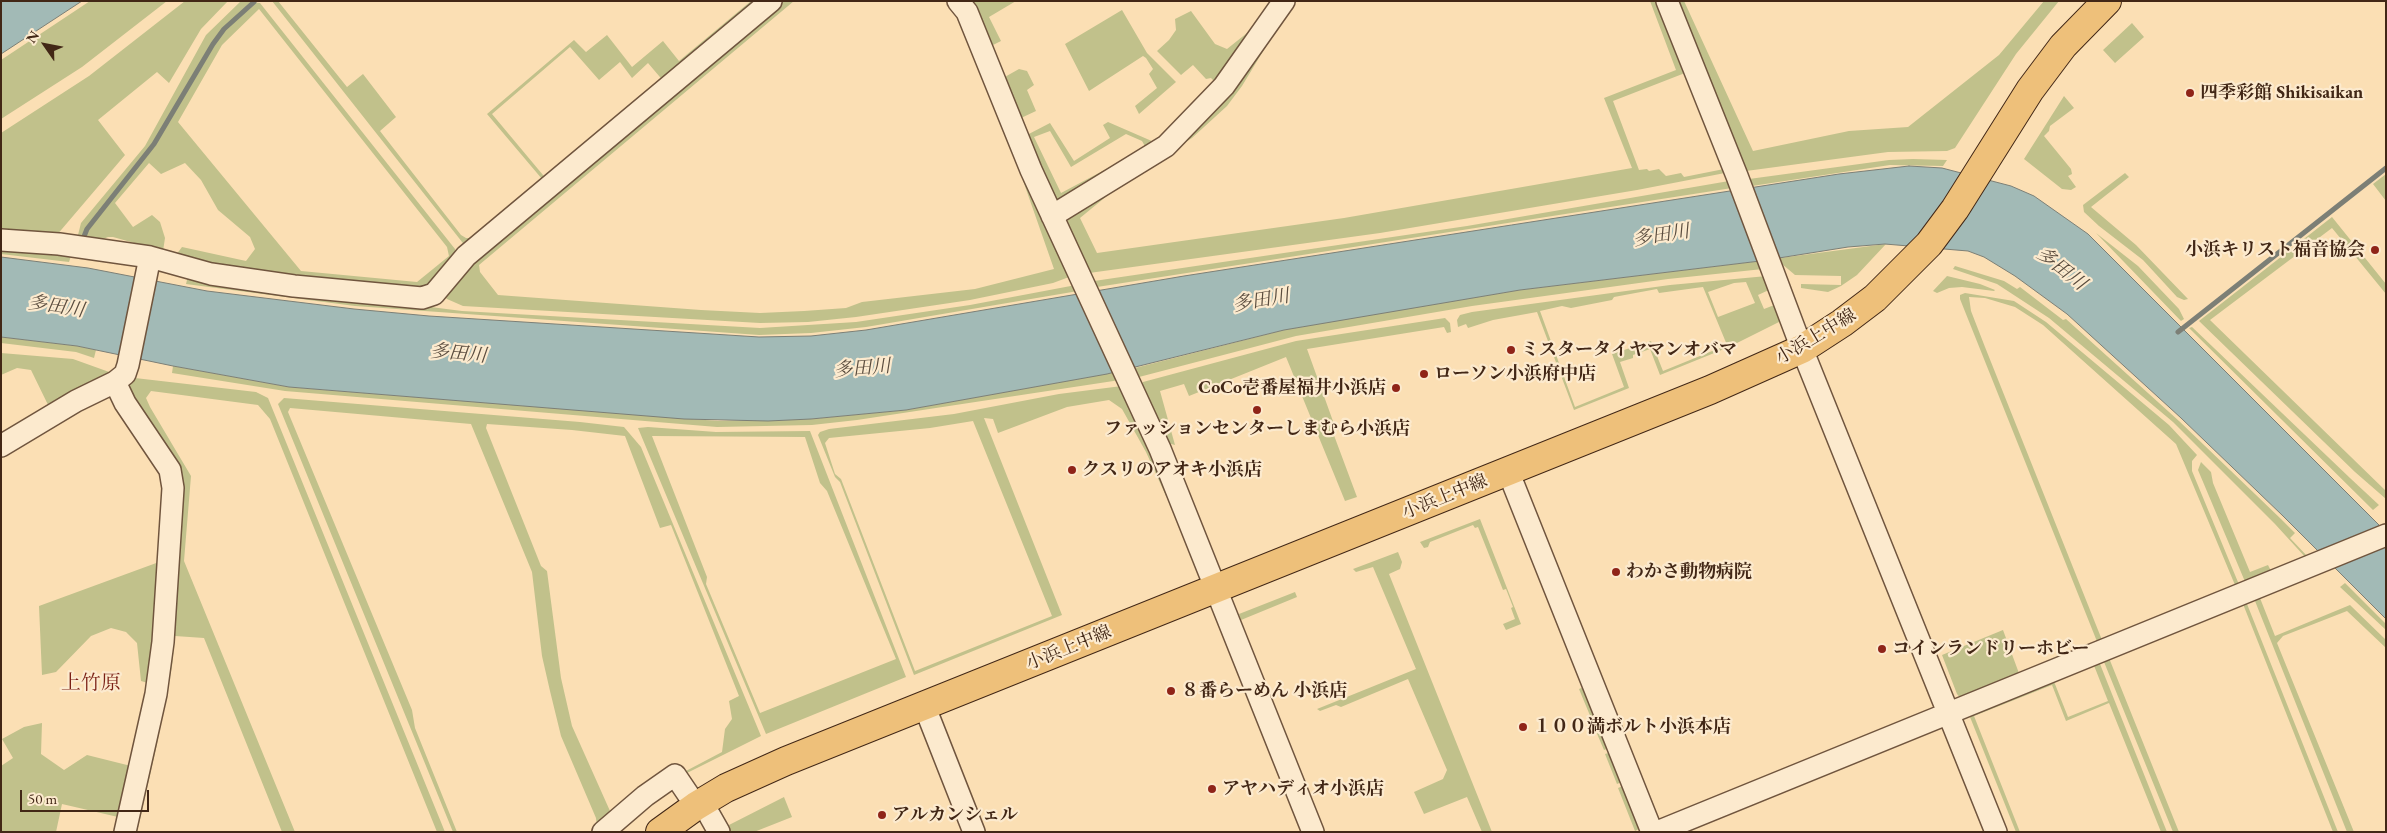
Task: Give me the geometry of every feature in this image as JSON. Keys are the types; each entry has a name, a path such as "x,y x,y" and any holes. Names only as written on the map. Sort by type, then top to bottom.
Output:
{"main road":[{"name":"小浜上中線","path":"660,832 699,804 751,776 1710,390 1802,349 1858,312 1915,260 1940,230 2046,68 2063,46 2107,1"}],"street":[{"path":"1,240 59,244 211,274 294,286 422,298 434,294 466,256 771,1"},
{"path":"958,1 966,12 1031,170 1160,449 1313,832"},
{"path":"1052,216 1166,146 1224,86 1284,1"},
{"path":"1667,1 1738,179 1802,349 1996,832"},
{"path":"1,446 76,401 115,382 125,374 149,262"},
{"path":"115,382 125,403 170,470 174,488 160,668 143,758 125,832"},
{"path":"1508,471 1652,832"},
{"path":"1657,832 2386,535"},
{"path":"924,705 974,832"},
{"path":"603,832 645,796 674,775 699,804 719,832"}],"green space":[{"path":"90,1 167,1 82,67 1,119 1,60"},
{"path":"185,1 228,1 201,29 169,83 157,72 98,120 125,155 56,236 1,233 1,133 89,76"},
{"path":"241,1 260,3 455,249 457,259 429,287 418,291 245,272 176,255 182,247 246,261 255,249 250,237 218,210 201,180 185,163 161,174 149,163 115,203 133,227 152,215 160,222 165,238 163,251 113,237 96,242 77,239 81,223 145,146 206,35","holes":["259,9 447,247 449,256 417,282 301,271 178,122 222,45"]},
{"path":"272,1 278,1 347,87 363,74 396,117 380,131 461,235 466,238 472,238 542,179 487,114 574,40 586,52 607,35 632,67 663,41 679,61 751,1 762,1 665,83 648,63 632,78 620,62 599,80 570,47 492,114 548,181 466,247"},
{"path":"780,1 794,1 479,265 480,272 498,295 701,310 760,313 804,311 846,308 862,302 975,289 1054,269 1013,152 959,17 946,1 950,1 961,16 1069,277 1053,283 970,300 856,317 808,322 760,323 463,306 447,299 443,295 467,263"},
{"path":"975,1 1016,1 989,17 1001,41 989,47 970,5"},
{"path":"1289,1 1297,1 1288,10 1242,86 1227,106 1192,138 1119,186 1080,218 1097,253 1344,218 1632,168 1604,98 1676,70 1650,1 1657,1 1685,73 1613,101 1639,170 1659,169 1666,176 1681,173 1684,177 1724,169 1725,173 1637,190 1380,233 1089,273 1066,224 1070,215 1170,151"},
{"path":"1678,1 1684,1 1753,151 1849,131 1908,127 1999,55 2044,1 2059,1 2016,54 1955,148 1947,151 1888,152 1746,171"},
{"path":"1122,10 1147,53 1176,82 1139,114 1135,106 1157,88 1149,74 1153,69 1146,58 1143,56 1089,91 1065,44"},
{"path":"1191,11 1215,44 1227,49 1247,33 1250,41 1218,85 1211,78 1206,79 1193,65 1181,75 1157,51 1169,40 1176,30 1175,19"},
{"path":"2132,23 2144,37 2115,63 2103,50"},
{"path":"1019,69 1027,71 1034,85 1027,90 1036,111 1021,118 1003,78"},
{"path":"2064,96 2074,108 2050,126 2049,131 2044,136 2071,169 2072,174 2068,176 2076,187 2071,190 2062,189 2024,159"},
{"path":"1108,122 1154,142 1157,146 1063,201 1057,201 1053,197 1025,136 1050,123 1074,161 1110,138 1103,125","holes":["1050,131 1071,167 1126,134 1142,141 1146,148 1061,193 1034,137"]},
{"path":"1889,160 1947,160 1943,166 1890,165 1752,186 1749,179"},
{"path":"2125,173 2129,177 2091,207 2136,245 2188,299 2184,300 2177,297 2143,260 2084,212 2083,205"},
{"path":"2386,174 2386,201 2373,184"},
{"path":"1729,181 1732,188 1097,287 1094,281 1467,226"},
{"path":"2332,217 2386,284 2386,294 2332,228 2210,320 2386,491 2386,499 2355,472 2199,321"},
{"path":"2096,233 2138,266 2179,309 2184,319 2181,321"},
{"path":"1886,244 1857,275 1841,286 1828,292 1801,288 1801,284 1841,285 1841,276 1795,275 1782,264 1780,258"},
{"path":"1,247 71,256 69,262 1,254"},
{"path":"1760,261 1763,269 1668,279 1472,306 1296,336 1139,377 1135,368 1284,330 1356,317 1520,290"},
{"path":"1955,266 2004,281 2017,289 2020,287 2063,320 2066,319 2179,421 2281,519 2295,533 2290,538 2308,557 2306,558 2275,524 2173,422 2049,318 1997,284 1953,269"},
{"path":"188,276 462,311 760,328 856,322 970,305 1076,285 1078,291 866,327 811,333 759,335 355,306 186,284"},
{"path":"1767,276 1771,289 1758,295 1764,309 1777,304 1783,320 1729,347 1660,375 1650,349 1633,355 1633,358 1620,362 1629,388 1574,410 1537,312 1493,320 1468,328 1466,324 1458,327 1457,320 1460,315 1472,312 1670,285","holes":["1746,282 1755,303 1718,317 1708,292 1734,283","1703,287 1727,345 1663,371 1651,341 1612,354 1624,387 1575,407 1540,311 1562,306 1571,308 1657,289 1659,293"]},
{"path":"1947,276 1980,284 1995,290 1962,287 1949,288 1937,293 1933,291"},
{"path":"1965,293 2014,301 2046,322 2169,425 2197,455 2192,461 2192,471 2240,587 2098,644 1960,295","holes":["1969,297 1985,298 2015,307 2043,325 2176,444 2235,585 2102,640 1971,311"]},
{"path":"1445,318 1450,323 1451,332 1447,333 1444,327 1307,349 1334,424 1330,425 1357,497 1345,501 1286,357 1189,396 1184,384 1160,391 1175,445 1168,443 1141,385 1143,382 1296,341"},
{"path":"2192,327 2379,505 2373,510 2189,328"},
{"path":"1,337 96,350 94,358 76,352 1,343"},
{"path":"1,353 73,359 112,373 51,411 31,370 17,368 1,375"},
{"path":"173,366 289,387 718,421 811,419 906,410 1117,372 1120,380 857,420 812,425 717,427 285,391 172,373"},
{"path":"135,378 256,392 268,398 445,832 437,832 270,419 258,405 151,391 146,398 150,407 191,476 184,561 295,832 282,832 204,638 175,636 172,666 157,744 137,832 131,832 178,489 126,385 129,380"},
{"path":"1122,386 1170,495 1166,496 1146,452 1122,409 1109,400 1067,407 998,433 993,419 984,418 1062,615 914,675 840,482 835,477 818,435 820,432 829,429 954,414 1059,394","holes":["973,421 1052,616 915,671 841,479 835,474 825,443 829,438 930,428"]},
{"path":"284,398 624,427 641,447 761,736 685,774 592,832 597,827 596,818 561,736 550,691 542,656 532,572 471,424 290,408 288,412 412,710 415,728 457,832 453,832 278,404","holes":["487,424 625,436 660,528 671,525 739,696 729,701 732,719 725,729 722,752 610,811 572,726 561,678 547,571 541,566 486,428"]},
{"path":"648,427 716,432 810,431 906,677 766,734 638,428","holes":["652,436 805,437 820,483 827,491 896,659 760,713 706,584 707,577"]},
{"path":"2201,462 2211,472 2213,483 2250,572 2268,565 2272,573 2246,584 2198,470"},
{"path":"1480,519 1521,624 1506,630 1503,624 1515,619 1511,608 1513,607 1506,589 1503,590 1478,527 1475,528 1473,525 1430,542 1428,547 1424,548 1420,542"},
{"path":"1398,552 1402,562 1400,569 1389,574 1492,832 1482,832 1467,797 1424,814 1414,792 1443,779 1447,770 1408,679 1341,707 1336,705 1320,711 1317,709 1416,669 1373,567 1356,572 1353,569"},
{"path":"159,562 148,683 141,681 137,643 126,632 111,628 91,636 56,672 42,675 39,606"},
{"path":"2345,583 2386,624 2386,630 2340,587"},
{"path":"1295,592 1297,597 1241,620 1239,614"},
{"path":"2258,593 2275,636 2350,605 2386,640 2386,648 2347,611 2283,636 2277,643 2354,832 2347,832 2253,596"},
{"path":"2245,599 2338,832 2333,832 2243,604 2109,658 2179,832 2173,832 2102,657"},
{"path":"2003,630 2020,676 1962,700 1957,694 1942,655"},
{"path":"2098,659 2167,832 2161,832 2109,703 2066,721 2052,685 1974,716 2020,832 2016,832 1968,712","holes":["2093,663 2108,701 2068,717 2053,679"]},
{"path":"1586,686 1598,715 1591,718 1579,689"},
{"path":"1599,719 1610,748 1604,750 1592,722"},
{"path":"42,723 41,754 64,770 87,755 131,766 118,817 62,804 56,832 1,832 1,766 13,758 2,739 24,727"},
{"path":"1612,752 1624,781 1617,784 1605,754"},
{"path":"1625,785 1641,824 1639,829 1635,831 1618,788"},
{"path":"784,797 792,817 754,832 731,832 729,825"}],"water":[{"path":"1,1 82,1 1,54"},
{"name":"多田川","path":"1909,166 1942,168 2011,186 2034,196 2088,234 2386,532 2386,619 2181,418 2067,314 2015,276 1984,257 1968,251 1885,244 1848,247 1760,261 1520,290 1284,330 1107,374 906,410 768,421 684,419 289,387 77,346 1,337 1,257 88,268 207,291 354,309 429,316 759,337 811,336 866,330 1184,276 1839,174"}],"waterway":[{"path":"83,239 87,229 154,144 213,44 224,29 254,2"},
{"path":"2178,332 2386,168"}],"place":[{"name":"四季彩館 Shikisaikan","path":"2190,93"},
{"name":"小浜キリスト福音協会","path":"2375,250"},
{"name":"ミスタータイヤマンオバマ","path":"1511,350"},
{"name":"ローソン小浜府中店","path":"1424,374"},
{"name":"CoCo壱番屋福井小浜店","path":"1396,388"},
{"name":"ファッションセンターしまむら小浜店","path":"1257,410"},
{"name":"クスリのアオキ小浜店","path":"1072,470"},
{"name":"わかさ動物病院","path":"1616,572"},
{"name":"コインランドリーホビー","path":"1882,649"},
{"name":"８番らーめん 小浜店","path":"1171,691"},
{"name":"１００満ボルト小浜本店","path":"1523,727"},
{"name":"アヤハディオ小浜店","path":"1212,789"},
{"name":"アルカンシェル","path":"882,815"}],"district":[{"name":"上竹原","path":"91,684"}]}
